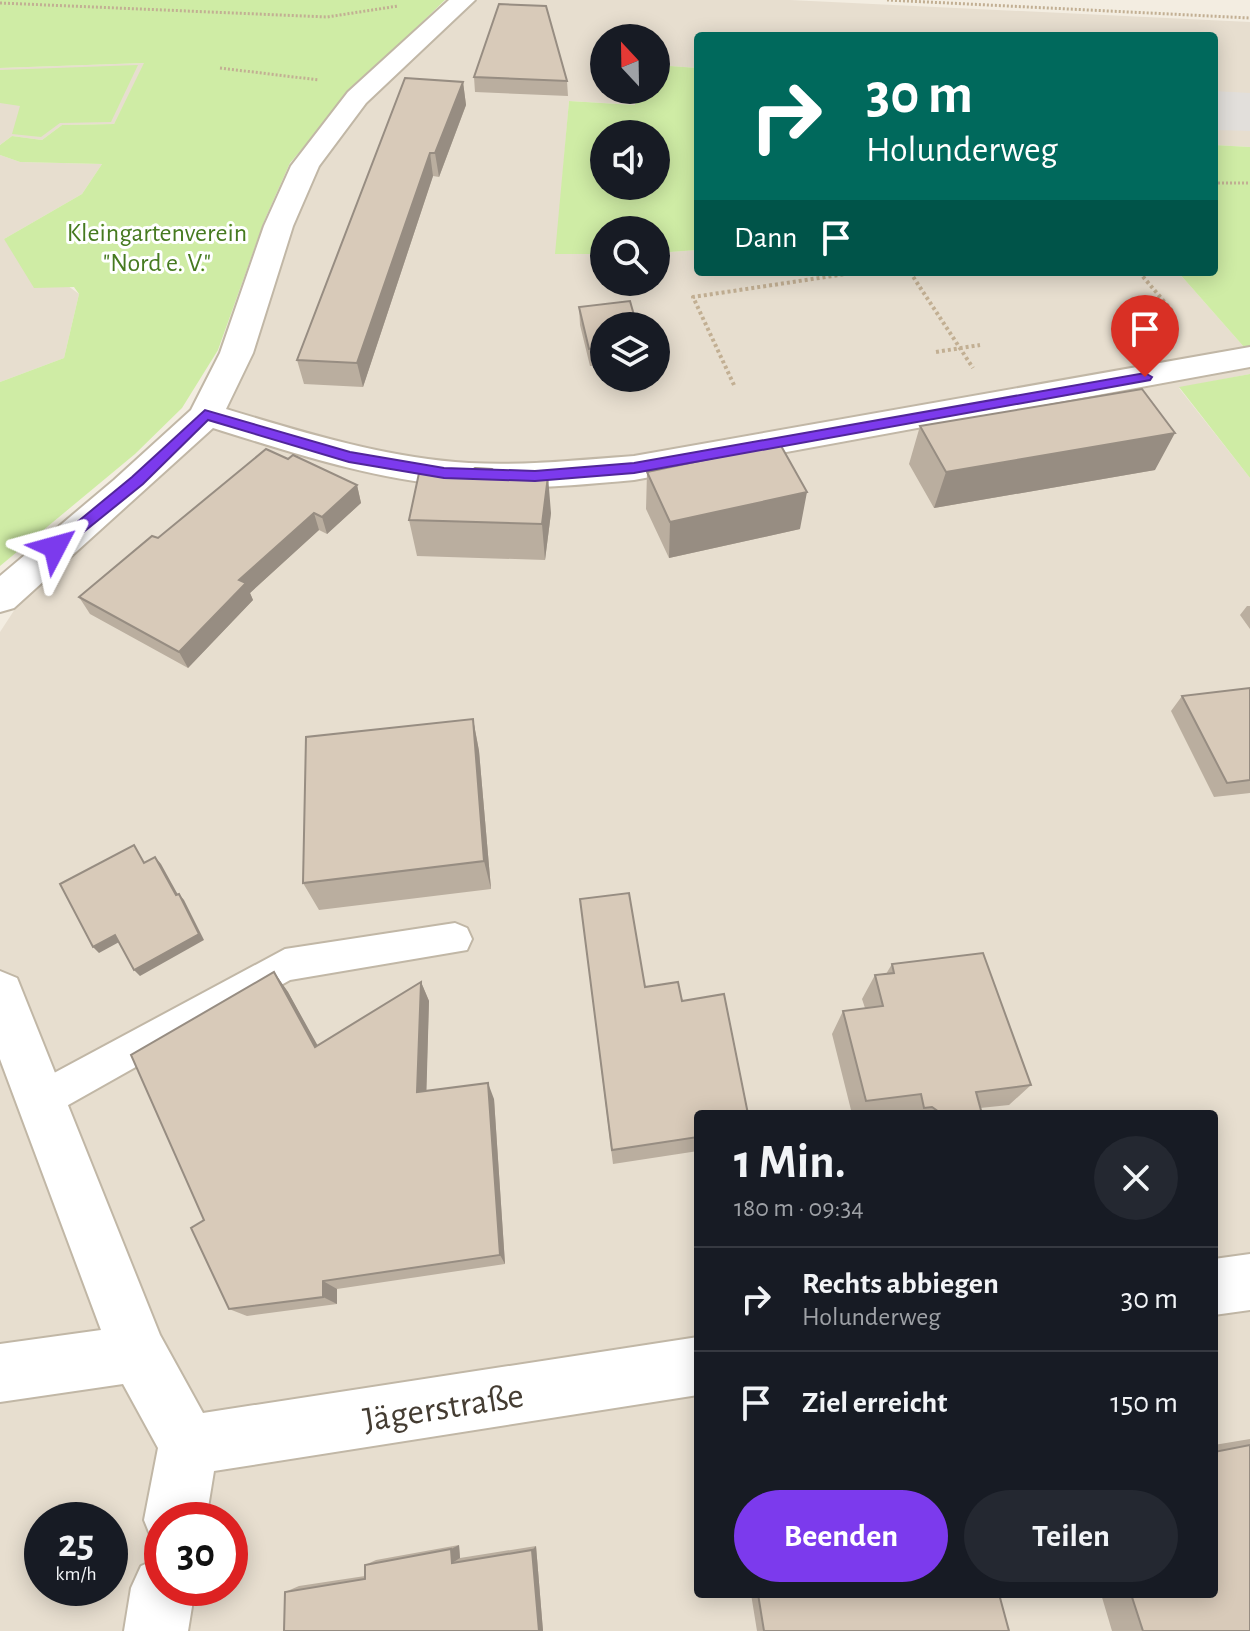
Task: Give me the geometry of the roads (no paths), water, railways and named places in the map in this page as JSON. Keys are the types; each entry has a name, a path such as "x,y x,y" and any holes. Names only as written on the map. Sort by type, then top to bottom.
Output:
{"street":[{"path":"0,598 55,547 138,481 205,414 237,352 281,222 306,165 367,86 460,2"},
{"path":"205,414 349,457 444,473 535,476 634,468 997,406 1250,357"},
{"path":"0,994 138,1353 188,1445 178,1502"},
{"path":"1218,1286 1250,1282"},
{"path":"0,1373 138,1353"},
{"name":"Jägerstraße","path":"188,1445 694,1367"},
{"path":"156,1631 160,1606"}],"lane":[{"path":"41,1100 285,965 455,939"}],"park label":[{"name":"Kleingartenverein \"Nord e. V.\"","path":"157,247"}]}
